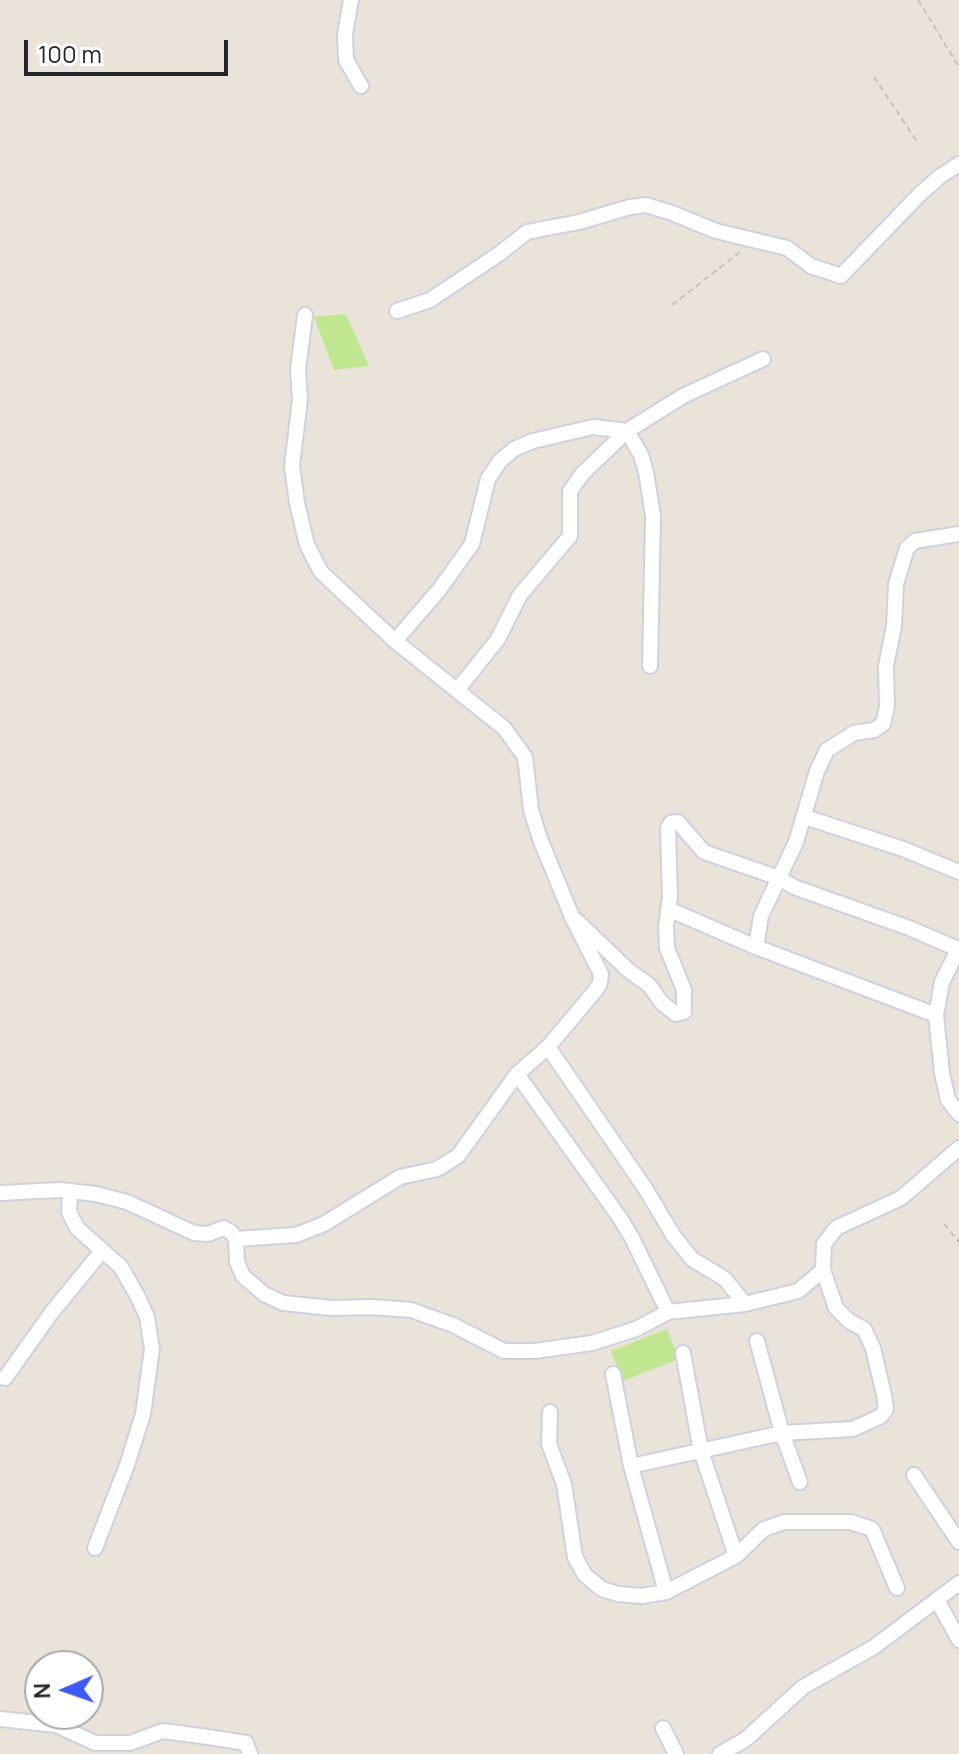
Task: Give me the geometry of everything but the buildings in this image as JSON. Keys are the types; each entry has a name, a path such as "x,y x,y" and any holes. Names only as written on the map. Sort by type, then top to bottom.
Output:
{"street":[{"path":"351,0 345,34 346,60 361,86"},
{"path":"397,311 430,300 527,232 646,205 716,231 787,248 811,266 841,276 919,195 959,164"},
{"path":"236,1239 296,1235 324,1224 400,1177 437,1169 458,1156 517,1074 548,1047 600,983 601,974 573,919 531,810 525,757 504,728 395,641 321,572 307,545 292,466 305,315"},
{"path":"458,689 498,639 520,595 570,536 570,491 583,473 627,431 683,396 763,359"},
{"path":"395,641 439,590 472,544 488,479 500,461 514,449 533,441 593,427 627,431"},
{"path":"627,431 641,455 653,516 650,666"},
{"path":"756,947 761,916 805,817 817,771 827,750 854,733 874,730 883,724 887,707 886,666 894,626 896,584 907,548 915,541 959,534"},
{"path":"805,817 903,849 959,872"},
{"path":"573,919 628,970 649,985 662,1003 676,1014 684,1012 686,1005 677,968 667,948 667,848 671,823 678,822 704,852 958,948 942,982 936,1015 948,1100 959,1114"},
{"path":"668,909 756,947 936,1015"},
{"path":"548,1047 645,1188 673,1235 692,1259 725,1279 745,1304"},
{"path":"517,1074 626,1228 668,1312"},
{"path":"631,1466 782,1433 853,1429 881,1416 886,1409 873,1348 864,1329 849,1321 836,1308 823,1270 824,1244 836,1228 901,1198 959,1148"},
{"path":"0,1193 70,1191 117,1198 194,1233 208,1234 224,1228 236,1239 237,1262 243,1276 264,1294 283,1303 411,1310 453,1325 504,1351 535,1351 592,1343 636,1329 668,1312 745,1304 798,1291 823,1270"},
{"path":"70,1191 69,1212 77,1228 121,1267 138,1297 147,1317 152,1349 143,1414 95,1548"},
{"path":"5,1378 52,1312 102,1251"},
{"path":"757,1341 782,1433 800,1482"},
{"path":"683,1353 701,1451 736,1556"},
{"path":"613,1374 631,1466 666,1592"},
{"path":"550,1412 549,1444 564,1484 575,1557 585,1575 602,1589 642,1596 666,1592 736,1556 764,1529 774,1524 851,1522 866,1526 876,1534 897,1588"},
{"path":"914,1475 959,1542"},
{"path":"720,1754 746,1739 803,1687 874,1647 959,1583"},
{"path":"937,1600 959,1640"},
{"path":"0,1719 56,1725 95,1743 130,1743 163,1731 229,1740 246,1743 250,1754"},
{"path":"663,1728 676,1754"}],"path":[{"path":"918,0 959,67"},
{"path":"874,77 916,140 914,142"},
{"path":"672,305 727,265 743,249 746,240"},
{"path":"944,1224 959,1242"}],"green space":[{"path":"346,314 369,366 334,370 314,317"},
{"path":"667,1329 679,1359 623,1381 611,1351"}]}
